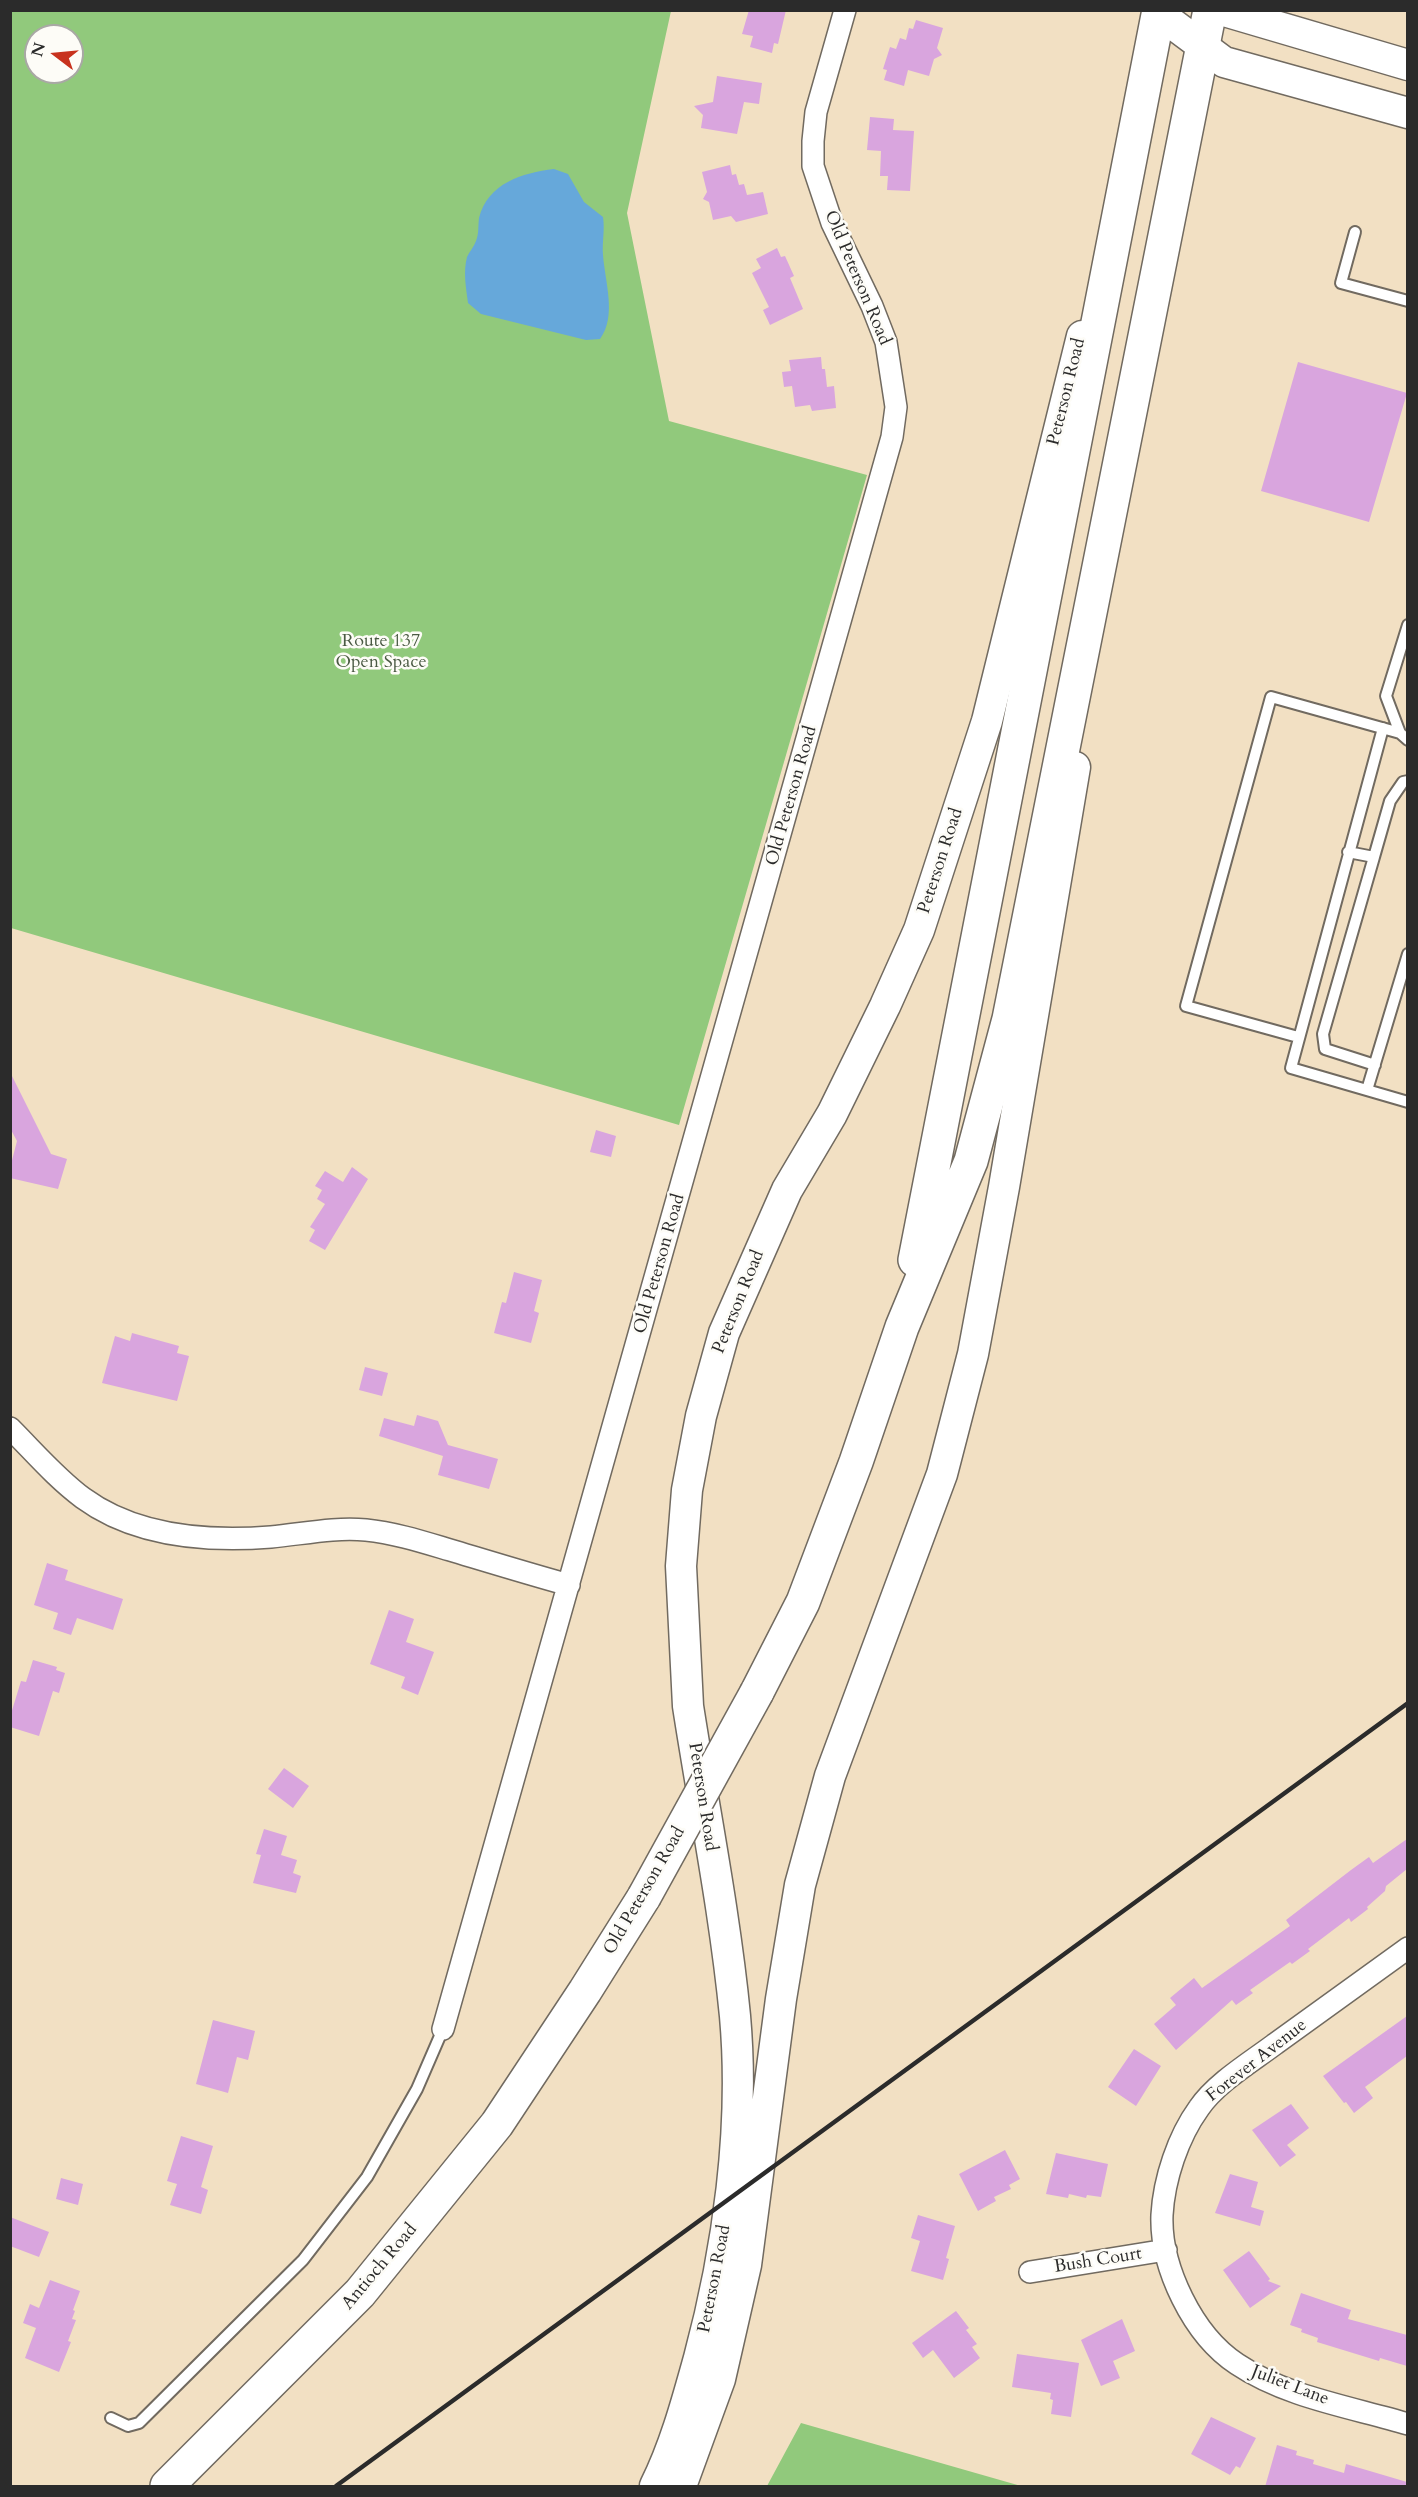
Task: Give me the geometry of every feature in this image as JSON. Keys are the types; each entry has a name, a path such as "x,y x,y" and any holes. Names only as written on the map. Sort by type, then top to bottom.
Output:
{"main road":[{"name":"Peterson Road","path":"902,1327 971,1161 1009,1019 1210,10"},
{"path":"1221,10 1407,65"},
{"name":"Peterson Road","path":"902,1327 1120,200 1162,11"},
{"path":"1162,11 1224,62 1407,113"},
{"name":"Peterson Road","path":"655,2487 685,2406 714,2302 730,2199 737,2093 735,2017 688,1706 684,1655 681,1566 687,1490 701,1416 724,1332 747,1276 787,1190 832,1114 919,930 987,722 1072,370 1120,200"},
{"name":"Peterson Road","path":"681,2487 720,2379 746,2265 781,1999 800,1885 830,1776 942,1474 973,1354 1004,1187 1077,757 1133,391"},
{"name":"Old Peterson Road","path":"564,2023 644,1897 757,1692 803,1602 856,1462 902,1327"},
{"name":"Antioch Road","path":"167,2487 360,2293 497,2124 564,2023"}],"street":[{"name":"Old Peterson Road","path":"569,1585 892,437 896,407 886,342 872,306 832,223 813,166 816,112 845,10"},
{"path":"10,1428 83,1499 120,1519 165,1533 217,1538 272,1537 324,1530 366,1530 403,1536 569,1585 443,2029"},
{"name":"Forever Avenue","path":"1166,2250 1162,2216 1166,2188 1179,2143 1199,2107 1233,2075 1407,1948"},
{"name":"Bush Court","path":"1030,2272 1166,2250"},
{"name":"Juliet Lane","path":"1166,2250 1173,2276 1191,2315 1214,2343 1235,2363 1264,2379 1297,2392 1407,2424"}],"lane":[{"path":"1355,232 1341,283 1407,301"},
{"path":"1404,736 1386,696 1407,625"},
{"path":"1298,1037 1186,1006 1270,697 1383,728 1404,736"},
{"path":"1383,728 1291,1068 1407,1102"},
{"path":"1375,1065 1324,1049 1323,1034 1390,801 1403,782 1407,781"},
{"path":"1348,852 1374,857"},
{"path":"1367,1090 1407,954"},
{"path":"111,2418 128,2426 139,2423 303,2260 367,2177 417,2090 443,2029"}],"green space":[{"name":"Route 137 Open Space","path":"10,11 671,11 627,213 669,421 867,475 679,1125 11,928"},
{"path":"801,2423 1021,2486 767,2486"}],"water":[{"path":"554,169 568,174 584,202 603,217 603,255 609,309 605,330 600,339 586,340 481,314 468,303 465,280 466,263 477,238 483,206 498,188 508,182 530,173"}],"building":[{"path":"749,10 786,10 778,44 774,43 772,53 750,47 753,36 742,34"},
{"path":"916,20 943,28 937,48 942,55 934,59 929,76 908,70 904,86 884,80 887,70 883,69 890,47 896,49 900,38 906,40 909,28 913,29"},
{"path":"717,76 762,83 759,104 744,102 737,134 701,128 703,115 694,106 713,102"},
{"path":"870,117 894,119 893,130 914,131 910,191 887,190 888,176 880,176 881,151 867,150"},
{"path":"730,165 732,175 736,174 739,185 744,184 747,195 763,192 768,214 736,222 731,216 713,220 709,202 703,199 707,192 702,172"},
{"path":"777,248 781,257 785,256 794,276 790,278 803,309 770,325 763,310 769,307 752,273 761,268 756,259"},
{"path":"821,357 827,387 834,386 836,408 812,411 810,405 795,407 792,386 784,387 782,372 791,371 789,360"},
{"path":"1298,362 1407,393 1369,522 1261,491"},
{"path":"10,1072 51,1154 67,1159 58,1189 10,1178 10,1168 17,1141 10,1128"},
{"path":"596,1130 616,1136 611,1157 590,1152"},
{"path":"352,1167 368,1179 325,1250 309,1241 315,1230 310,1227 325,1204 317,1199 322,1190 315,1186 325,1171 343,1182"},
{"path":"514,1272 542,1280 534,1311 539,1313 531,1343 494,1333 502,1302 506,1303"},
{"path":"132,1333 179,1346 177,1353 189,1356 177,1401 102,1383 115,1336 130,1341"},
{"path":"365,1367 388,1373 382,1396 359,1390"},
{"path":"417,1415 438,1421 448,1445 498,1459 489,1489 438,1475 443,1456 379,1436 384,1418 414,1426"},
{"path":"47,1563 68,1570 65,1580 123,1599 113,1630 77,1618 71,1635 53,1629 58,1613 34,1605"},
{"path":"389,1610 414,1619 406,1642 434,1652 418,1695 401,1688 405,1677 370,1664"},
{"path":"33,1660 57,1667 56,1670 65,1673 59,1693 53,1691 39,1736 10,1727 10,1717 21,1681 26,1682"},
{"path":"284,1768 309,1786 293,1808 268,1789"},
{"path":"264,1829 287,1836 281,1855 297,1860 293,1873 301,1876 296,1893 253,1883 261,1855 256,1854"},
{"path":"1407,1839 1407,1869 1386,1886 1385,1891 1367,1907 1368,1909 1351,1922 1349,1918 1308,1949 1310,1951 1250,1990 1253,1993 1236,2005 1232,2000 1176,2050 1154,2024 1176,2005 1170,1998 1194,1978 1202,1988 1290,1926 1286,1920 1351,1870 1369,1857 1373,1863"},
{"path":"1407,2016 1407,2056 1365,2087 1373,2098 1354,2113 1323,2076"},
{"path":"213,2020 255,2031 248,2060 237,2057 228,2093 196,2084"},
{"path":"1134,2049 1161,2066 1136,2106 1108,2087"},
{"path":"1291,2104 1309,2128 1287,2145 1296,2155 1280,2167 1252,2130"},
{"path":"181,2136 213,2146 201,2187 208,2190 201,2214 170,2205 177,2184 167,2181"},
{"path":"1005,2150 1020,2179 1009,2185 1011,2189 994,2197 996,2201 978,2211 959,2174"},
{"path":"1056,2153 1108,2164 1101,2197 1087,2195 1086,2198 1069,2194 1068,2198 1046,2194"},
{"path":"1230,2174 1258,2182 1251,2207 1264,2211 1260,2226 1215,2213"},
{"path":"61,2178 83,2184 78,2205 56,2199"},
{"path":"918,2215 955,2226 946,2258 949,2259 943,2280 911,2271 920,2241 911,2238"},
{"path":"10,2217 49,2232 39,2257 10,2246"},
{"path":"1249,2251 1270,2279 1268,2281 1281,2286 1250,2308 1223,2270"},
{"path":"50,2280 80,2291 73,2310 75,2311 72,2319 76,2320 68,2341 71,2342 59,2372 25,2358 36,2328 23,2323 30,2304 39,2308"},
{"path":"1301,2293 1351,2310 1348,2319 1407,2335 1407,2366 1380,2358 1379,2361 1317,2342 1318,2338 1290,2325"},
{"path":"956,2311 969,2328 966,2330 977,2344 972,2347 980,2358 954,2378 933,2350 923,2358 912,2343"},
{"path":"1122,2319 1135,2351 1113,2361 1120,2378 1101,2386 1081,2340"},
{"path":"1017,2354 1079,2363 1071,2417 1051,2414 1053,2400 1050,2399 1051,2393 1012,2387"},
{"path":"1211,2417 1256,2438 1240,2468 1236,2466 1230,2475 1191,2454"},
{"path":"1277,2445 1297,2451 1296,2455 1314,2460 1313,2464 1344,2473 1346,2464 1407,2482 1407,2487 1265,2487"}],"railway":[{"path":"336,2486 1408,1703"}]}
